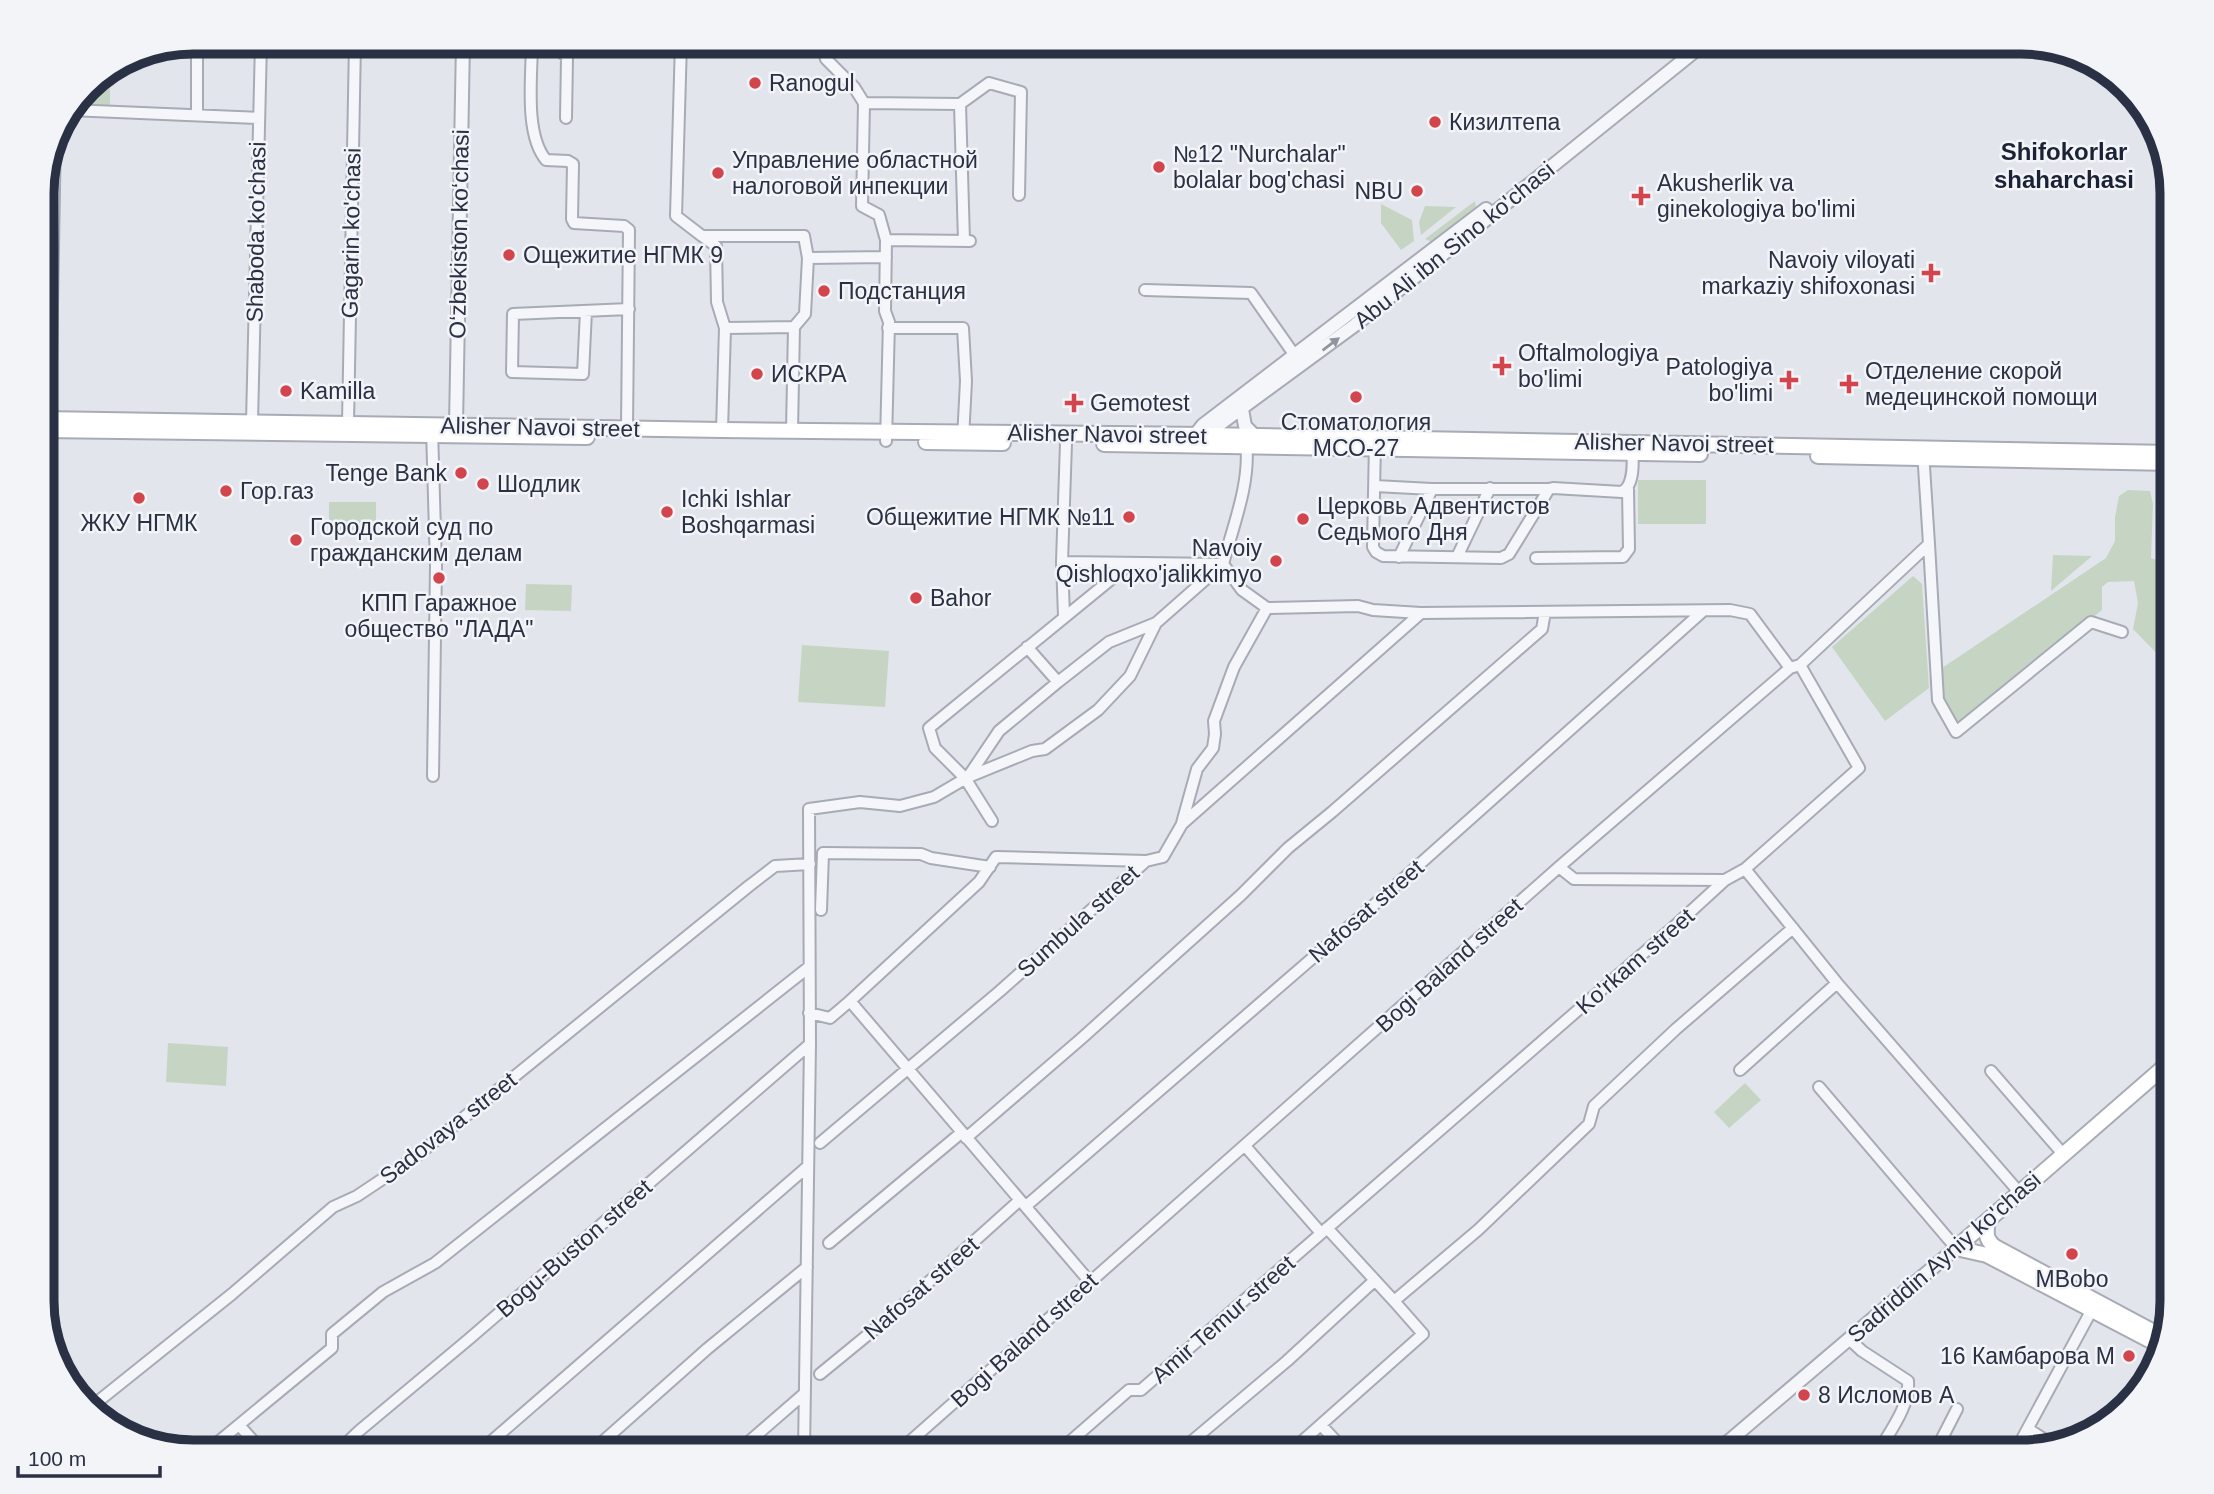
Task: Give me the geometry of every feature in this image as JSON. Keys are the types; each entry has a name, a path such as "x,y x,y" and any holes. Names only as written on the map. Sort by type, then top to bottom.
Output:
{"main road":[{"name":"Alisher Navoi street","path":"55,422 348,424 432,431 456,425 792,431 886,436"},
{"name":"Alisher Navoi street","path":"55,422 432,431 1198,441"},
{"name":"Alisher Navoi street","path":"963,437 1066,443 1249,440 1923,453 2160,453"},
{"name":"Alisher Navoi street","path":"1923,453 2160,463"},
{"name":"Sadriddin Ayniy ko'chasi","path":"1956,1248 2160,1070"},
{"path":"1988,1220 1985,1234 1991,1251"},
{"path":"1956,1248 1991,1251 2094,1306 2153,1342"},
{"path":"2094,1306 2156,1334"}],"street":[{"path":"197,54 197,115"},
{"name":"Shaboda ko'chasi","path":"251,422 261,54"},
{"name":"Gagarin ko'chasi","path":"348,424 355,54"},
{"name":"O‘zbekiston ko‘chasi","path":"456,425 463,54"},
{"path":"532,54 532,126 541,154 546,160 568,161 573,164 574,223 624,226 629,230 627,428"},
{"path":"564,54 567,57 566,118"},
{"path":"681,54 676,216 716,246 717,302 725,328 722,430"},
{"path":"825,54 864,103 862,205 879,215 886,240 886,436"},
{"name":"Abu Ali ibn Sino ko'chasi","path":"1198,441 1203,425 1366,317 1678,54"},
{"path":"864,103 960,104 989,83 1021,92 1019,195"},
{"path":"886,240 967,241 960,104"},
{"path":"82,110 259,118"},
{"path":"702,236 804,236 808,258 805,314 794,327 792,431"},
{"path":"808,258 886,257"},
{"path":"1145,290 1251,293 1299,361"},
{"path":"586,311 583,374 512,372 513,314 629,309"},
{"path":"725,328 794,327"},
{"path":"888,328 963,328 963,437"},
{"name":"Abu Ali ibn Sino ko'chasi","path":"1198,441 1242,409 1299,361"},
{"path":"967,778 999,731 1109,642 1156,623 1223,564 1239,505 1247,459 1249,440 1242,409"},
{"path":"432,431 436,566 433,776"},
{"path":"1064,615 1062,562 1066,443"},
{"path":"1376,444 1373,547 1383,556 1501,558 1509,554 1549,489"},
{"path":"1536,558 1623,557 1629,549 1628,489 1632,448"},
{"path":"1923,453 1938,700 1956,732 2091,622 2122,632"},
{"path":"1375,486 1432,489 1553,488 1622,492 1628,489"},
{"path":"1457,557 1490,488"},
{"path":"1399,557 1432,489"},
{"name":"Bogi Baland street","path":"912,1440 1559,867 1795,666 1929,544"},
{"path":"1062,562 1223,564"},
{"path":"992,821 967,778 935,748 929,728 1131,562"},
{"path":"1223,564 1242,590 1267,608 1358,606 1373,610 1421,613 1730,610 1750,614 1795,666"},
{"path":"1182,824 1197,769 1213,748 1216,734 1214,721 1234,667 1267,608"},
{"name":"Nafosat street","path":"820,1374 1375,904 1703,611"},
{"path":"829,1243 1082,1038 1241,895 1288,848 1542,629 1545,612"},
{"name":"Sumbula street","path":"820,1143 909,1069 1146,861 1164,857 1182,824 1421,613"},
{"path":"804,1440 810,1044 809,809 860,802 900,806 934,797 967,778 1032,751 1045,749 1098,710 1130,676 1156,623"},
{"path":"1027,647 1058,682"},
{"name":"Ko'rkam street","path":"1324,1230 1725,880 1745,869 1859,768 1795,666"},
{"path":"821,910 823,853 921,854 990,867"},
{"path":"809,1013 830,1018 979,882 996,857 1146,861"},
{"name":"Sadovaya street","path":"98,1402 232,1294 333,1207 358,1196 414,1158 775,866 810,864"},
{"path":"1559,867 1574,879 1725,880"},
{"path":"1745,869 1837,983 2019,1192"},
{"path":"1394,1301 1478,1230 1589,1124 1594,1106 1676,1029 1793,928"},
{"path":"221,1440 332,1348 332,1334 383,1292 435,1263 809,967"},
{"path":"1740,1070 1837,983"},
{"path":"850,1001 1090,1282"},
{"name":"Bogu-Buston street","path":"349,1440 810,1044"},
{"path":"1991,1071 2063,1154"},
{"path":"1819,1087 1956,1248"},
{"path":"1245,1146 1423,1334 1304,1440"},
{"path":"493,1440 807,1167"},
{"name":"Amir Temur street","path":"1072,1440 1129,1390 1141,1390 1324,1230"},
{"name":"Sadriddin Ayniy ko'chasi","path":"1730,1440 1956,1248"},
{"path":"605,1440 707,1349 807,1268"},
{"path":"1193,1440 1374,1281"},
{"path":"2022,1440 2094,1306"},
{"path":"1849,1339 1862,1351 1908,1381 1906,1401 1885,1440"},
{"path":"751,1440 805,1393"},
{"path":"1941,1440 1957,1409"},
{"path":"239,1425 252,1440"},
{"path":"1321,1425 1335,1440"},
{"path":"2028,1429 2042,1438"}],"green space":[{"path":"110,82 110,105 86,105"},
{"path":"1475,201 1476,207 1432,242 1425,239"},
{"path":"1381,204 1412,220 1414,241 1401,250 1381,223"},
{"path":"1425,206 1456,207 1421,235 1419,222"},
{"path":"1638,480 1706,480 1706,524 1638,524"},
{"path":"2128,490 2150,491 2153,504 2151,558 2160,561 2160,657 2133,629 2138,603 2134,581 2108,582 2102,587 2102,610 1963,722 1957,724 1943,698 1942,668 2106,558 2115,541 2115,517 2119,496"},
{"path":"329,502 376,502 376,530 329,530"},
{"path":"2053,555 2092,556 2051,591"},
{"path":"1913,576 1922,584 1929,688 1885,721 1832,647"},
{"path":"526,584 572,585 571,611 525,610"},
{"path":"802,645 889,651 885,707 798,702"},
{"path":"168,1043 228,1047 226,1086 166,1082"},
{"path":"1745,1083 1761,1100 1729,1128 1714,1112"}],"place":[{"name":"Ranogul","path":"755,83"},
{"name":"Кизилтепа","path":"1435,122"},
{"name":"№12 \"Nurchalar\" bolalar bog'chasi","path":"1159,167"},
{"name":"Управление областной налоговой инпекции","path":"718,173"},
{"name":"NBU","path":"1417,191"},
{"name":"Akusherlik va ginekologiya bo'limi","path":"1641,196"},
{"name":"Ощежитие НГМК 9","path":"509,255"},
{"name":"Navoiy viloyati markaziy shifoxonasi","path":"1931,273"},
{"name":"Подстанция","path":"824,291"},
{"name":"Oftalmologiya bo'limi","path":"1502,366"},
{"name":"ИСКРА","path":"757,374"},
{"name":"Patologiya bo'limi","path":"1789,380"},
{"name":"Отделение скорой медецинской помощи","path":"1849,384"},
{"name":"Kamilla","path":"286,391"},
{"name":"Стоматология МСО-27","path":"1356,397"},
{"name":"Gemotest","path":"1074,403"},
{"name":"Tenge Bank","path":"461,473"},
{"name":"Шодлик","path":"483,484"},
{"name":"Гор.газ","path":"226,491"},
{"name":"ЖКУ НГМК","path":"139,498"},
{"name":"Ichki Ishlar Boshqarmasi","path":"667,512"},
{"name":"Общежитие НГМК №11","path":"1129,517"},
{"name":"Церковь Адвентистов Седьмого Дня","path":"1303,519"},
{"name":"Городской суд по гражданским делам","path":"296,540"},
{"name":"Navoiy Qishloqxo'jalikkimyo","path":"1276,561"},
{"name":"КПП Гаражное общество \"ЛАДА\"","path":"439,578"},
{"name":"Bahor","path":"916,598"},
{"name":"MBobo","path":"2072,1254"},
{"name":"16 Камбарова М","path":"2129,1356"},
{"name":"8 Исломов А","path":"1804,1395"}],"district":[{"name":"Shifokorlar shaharchasi","path":"2064,166"}]}
